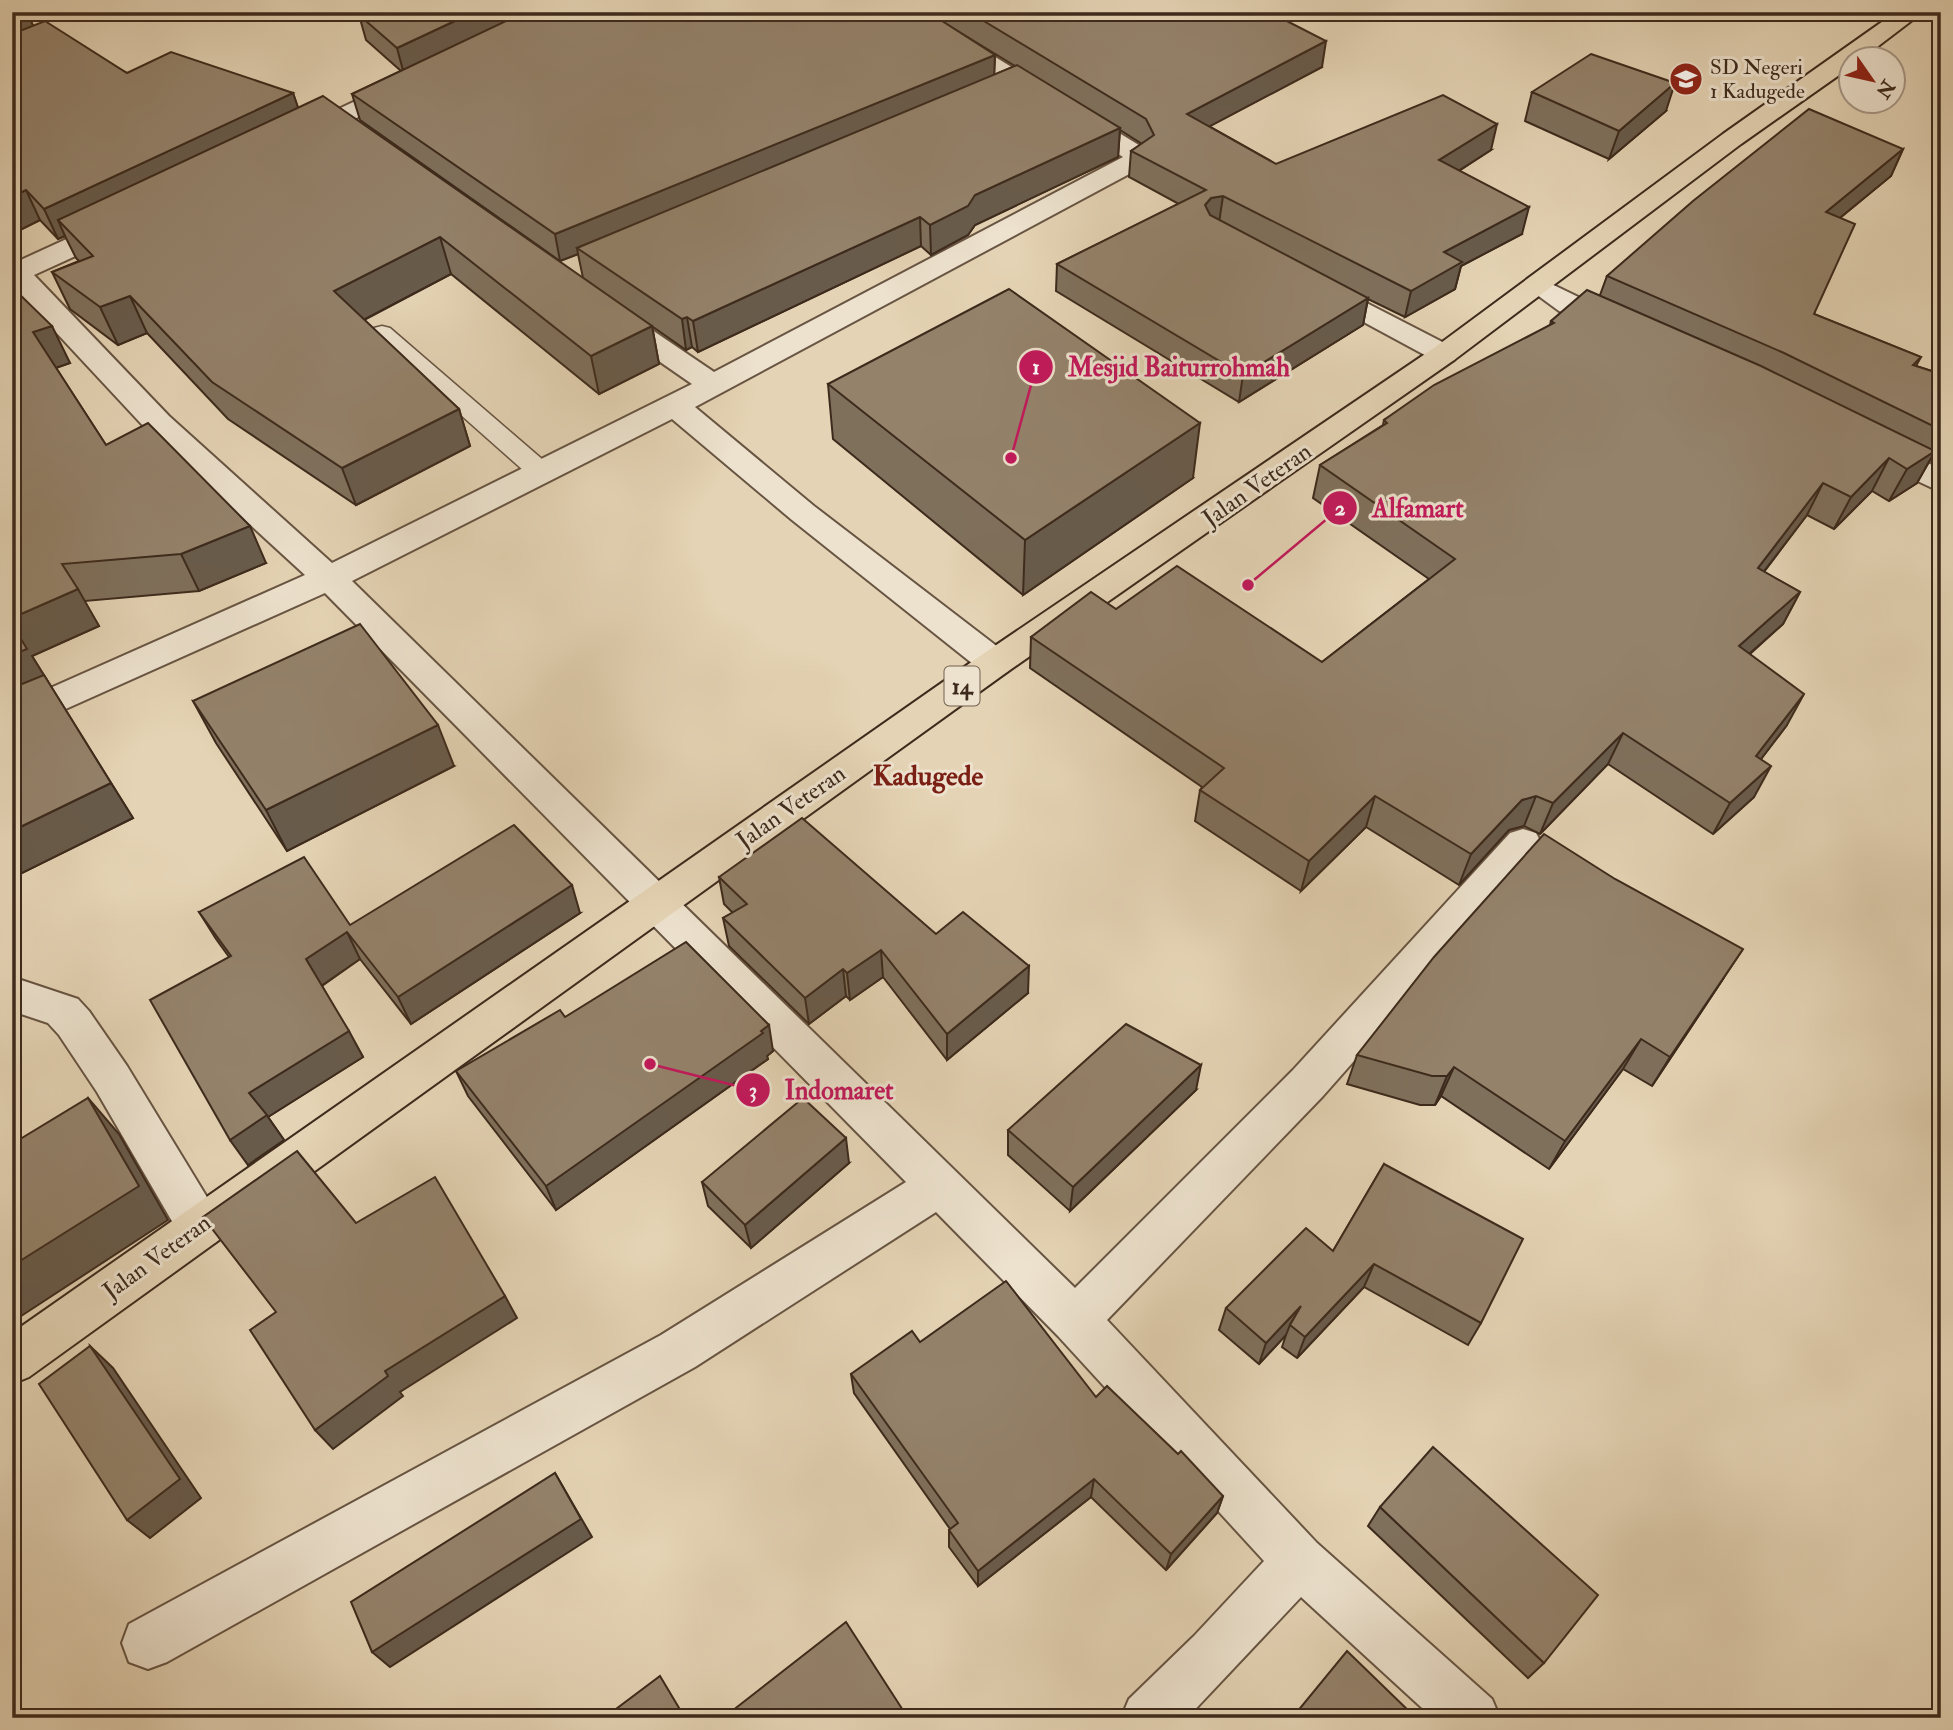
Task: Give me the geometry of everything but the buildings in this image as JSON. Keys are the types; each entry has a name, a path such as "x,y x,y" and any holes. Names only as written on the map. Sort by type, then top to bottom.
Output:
{"highway":[{"name":"Jalan Veteran","path":"12,1361 995,663 1444,354 1539,286 1896,15"}],"street":[{"path":"12,720 328,578 541,472 674,405 1137,160 1133,152 1007,87 905,12"},
{"path":"276,148 347,126 433,71"},
{"path":"146,213 14,273 158,423 328,578 1075,1320 1299,1561 1473,1718"},
{"path":"1302,278 1444,354"},
{"path":"1539,286 1569,305 1645,339"},
{"path":"589,299 711,384"},
{"path":"674,405 803,513 995,663"},
{"path":"1856,439 1941,482"},
{"path":"1075,1320 1308,1083 1524,844"},
{"path":"12,994 55,1008 74,1023 112,1079 200,1227"},
{"path":"148,1643 678,1351 938,1186"},
{"path":"1148,1718 1213,1655 1299,1561"}],"lane":[{"path":"382,333 541,472"}],"place":[{"name":"SD Negeri 1 Kadugede","path":"1686,79"},
{"name":"Mesjid Baiturrohmah","path":"1011,458"},
{"name":"Alfamart","path":"1248,585"},
{"name":"Indomaret","path":"650,1064"}],"district":[{"name":"Kadugede","path":"928,776"}]}
